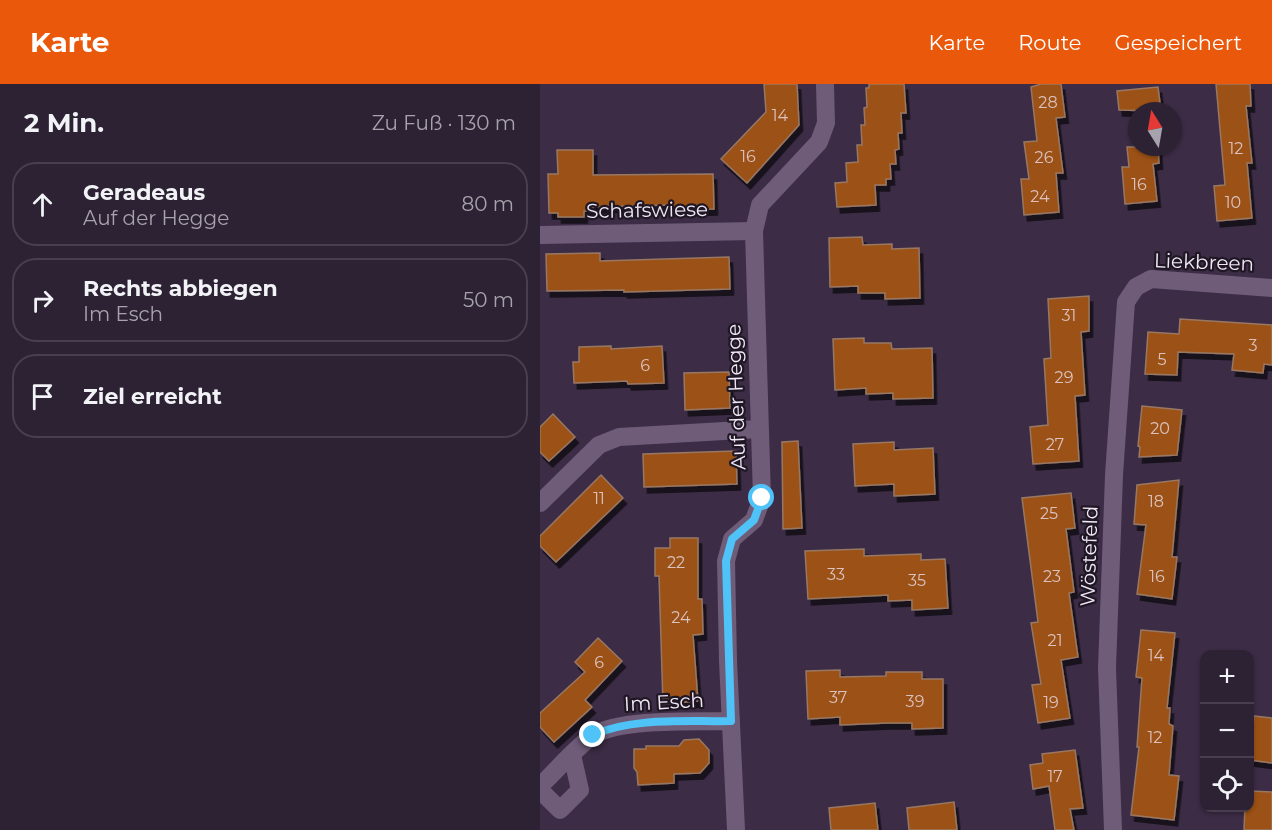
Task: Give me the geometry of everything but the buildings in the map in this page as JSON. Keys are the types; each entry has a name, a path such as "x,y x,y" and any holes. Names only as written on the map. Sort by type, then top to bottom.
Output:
{"street":[{"name":"Auf der Hegge","path":"736,830 726,561 732,539 754,520 762,498 754,231 760,205 819,142 826,123 825,84"},
{"name":"Schafswiese","path":"540,235 754,231"},
{"name":"Liekbreen","path":"1136,287 1151,279 1272,288"},
{"name":"Wöstefeld","path":"1113,830 1107,668 1114,475 1124,317 1126,302 1136,287"},
{"path":"540,503 599,445 618,436 759,429"},
{"name":"Im Esch","path":"572,755 580,790 560,810 540,788 572,755 593,735 627,724 731,721"}],"route":[{"path":"593,735 608,728 627,724 731,721 726,561 732,539 754,520 762,498"}]}
